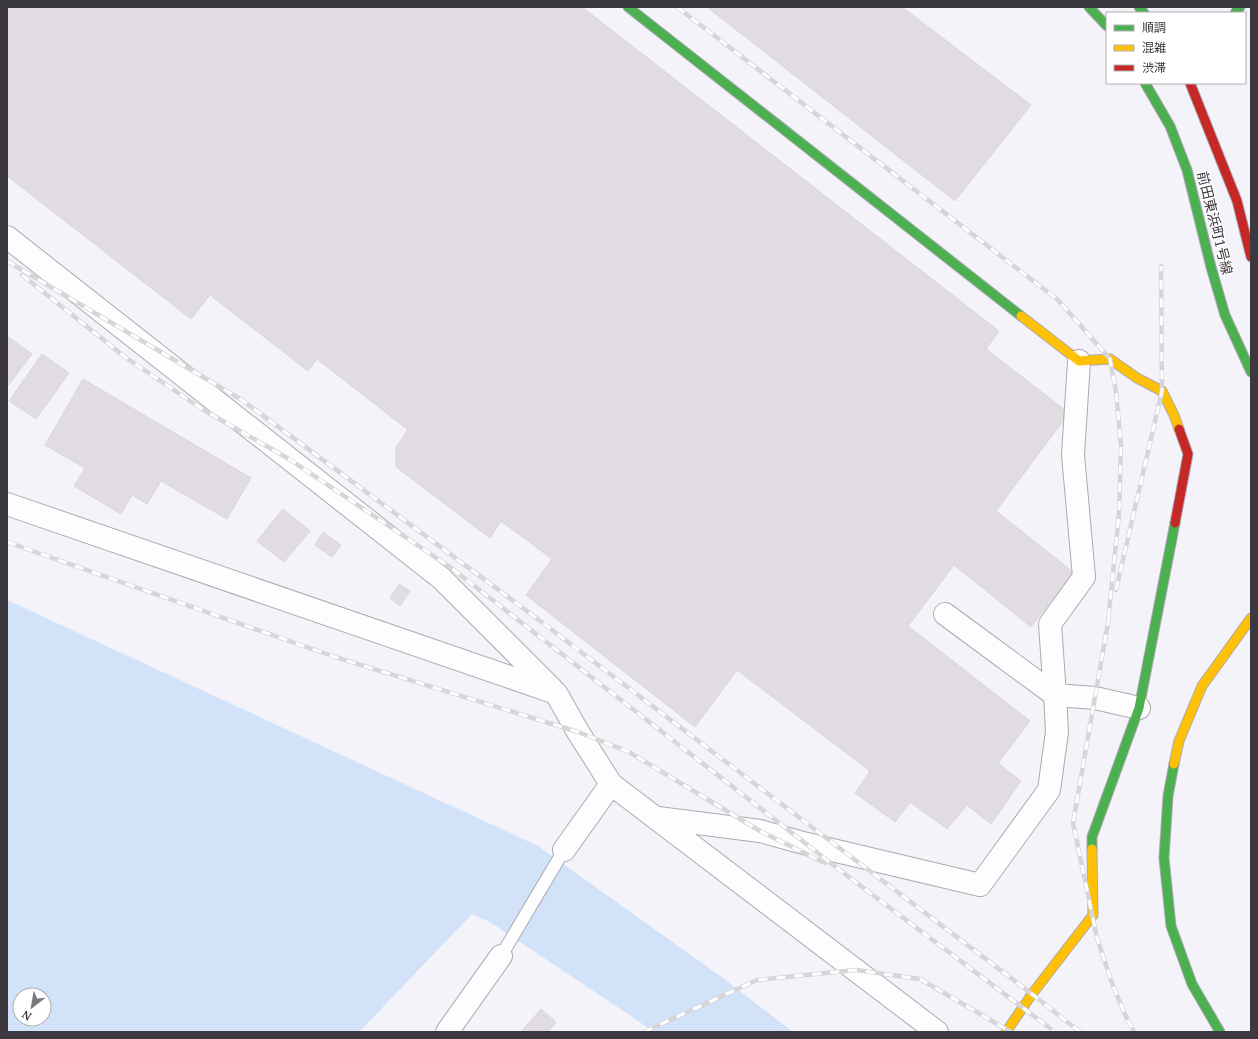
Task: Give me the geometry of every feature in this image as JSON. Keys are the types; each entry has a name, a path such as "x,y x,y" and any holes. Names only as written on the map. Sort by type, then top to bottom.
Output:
{"street":[{"path":"628,7 1079,361 1110,358 1137,378 1162,391 1174,415 1188,454 1139,708 1092,837 1093,915 1032,994 1006,1032"},
{"path":"1089,7 1106,25"},
{"name":"前田東浜町1号線","path":"1190,84 1237,202 1251,258"},
{"name":"前田東浜町1号線","path":"1149,85 1170,126 1187,170 1210,267 1225,315 1251,372"},
{"path":"7,237 441,578 556,693 578,732 611,784 937,1032"},
{"path":"656,818 760,831 807,844 980,885 1049,790 1057,732 1050,624 1084,577 1073,455 1079,361"},
{"path":"7,504 556,693"},
{"path":"945,614 1055,695 1095,698 1139,708"},
{"path":"1220,1032 1192,984 1171,926 1164,858 1168,804 1179,741 1202,686 1251,618"},
{"path":"564,850 611,784"},
{"path":"447,1032 501,956"}],"lane":[{"path":"501,956 564,850"}],"water":[{"path":"7,600 538,846 723,978 793,1032 653,1032 490,922 472,914 359,1032 7,1032"}],"building":[{"path":"7,7 582,7 999,331 986,349 1069,413 996,511 1073,572 1031,627 954,565 908,626 1030,721 998,763 1021,781 991,824 967,805 947,829 910,802 895,822 855,793 870,771 737,670 695,727 526,595 552,559 501,521 490,538 396,467 396,447 408,430 317,359 308,371 210,295 191,319 7,176"},
{"path":"707,7 902,7 1031,105 955,201"},
{"path":"7,336 32,354 7,387"},
{"path":"42,354 69,373 36,419 9,401"},
{"path":"83,379 251,478 227,519 161,481 147,504 132,495 121,514 74,486 85,468 45,445"},
{"path":"283,509 310,531 284,562 257,541"},
{"path":"323,532 341,545 332,557 315,545"},
{"path":"399,584 410,591 400,606 390,598"},
{"path":"541,1009 556,1022 548,1032 521,1032"}],"railway":[{"path":"677,7 1058,300 1110,359 1116,392 1121,445 1119,514 1108,622"},
{"path":"7,261 242,400 527,611 1080,1032"},
{"path":"1116,590 1162,391 1161,266"},
{"path":"22,275 125,357 202,409 289,459 450,567 841,871 1055,1032"},
{"path":"7,542 335,657 578,732 629,752 760,831 825,863"},
{"path":"1109,617 1073,823 1097,938 1113,986 1134,1032"},
{"path":"644,1032 757,980 856,970 920,979 1011,1032"}],"traffic: fast":[{"path":"628,7 1021,316"},
{"path":"1089,7 1106,25"},
{"path":"1139,7 1143,12"},
{"path":"1236,12 1240,7"},
{"path":"1146,84 1170,126 1187,170 1211,267 1225,315 1251,372"},
{"path":"1092,849 1092,837 1139,708 1175,523"},
{"path":"1174,764 1168,796 1164,858 1171,926 1192,984 1220,1032"}],"traffic: slow":[{"path":"1021,316 1079,361 1110,359 1137,378 1162,391 1179,429"},
{"path":"1174,764 1179,741 1202,686 1251,618"},
{"path":"1006,1032 1032,994 1093,915 1092,849"}],"traffic: jam":[{"path":"1190,84 1237,201 1251,257"},
{"path":"1175,523 1188,454 1179,429"}]}
